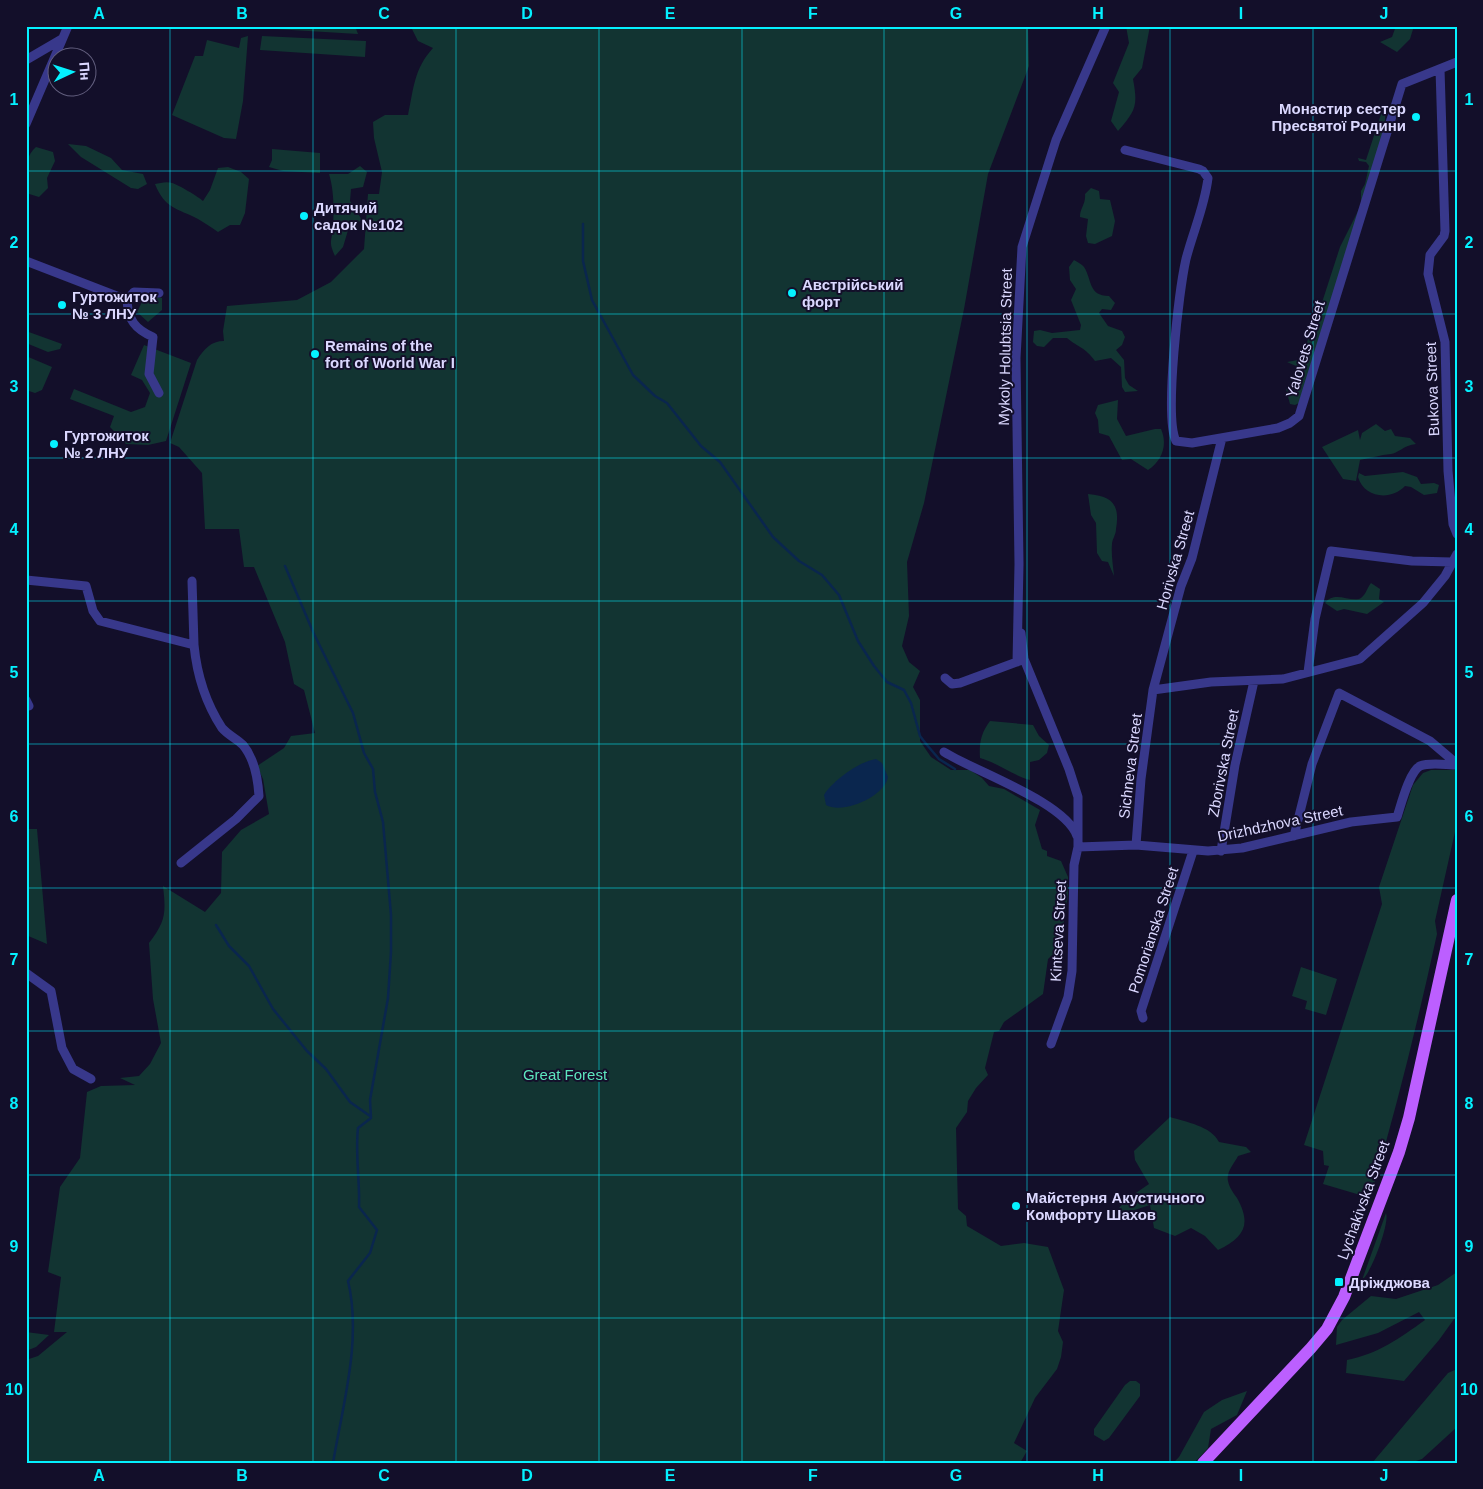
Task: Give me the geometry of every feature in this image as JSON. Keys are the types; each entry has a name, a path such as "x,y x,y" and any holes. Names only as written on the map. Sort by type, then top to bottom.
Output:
{"main road":[{"name":"Lychakivska Street","path":"1203,1463 1311,1348 1327,1329 1344,1298 1386,1188 1409,1118 1457,900"}],"street":[{"path":"26,124 68,26"},
{"name":"Mykoly Holubtsia Street","path":"1021,661 1016,358 1022,247 1056,140 1106,26"},
{"path":"26,60 35,52 62,39"},
{"path":"26,46 35,52"},
{"name":"Yalovets Street","path":"1126,150 1199,169 1208,178 1186,261 1174,353 1171,426 1176,441 1184,444 1278,428 1290,424 1299,416 1402,84 1457,62"},
{"name":"Bukova Street","path":"1440,69 1445,231 1444,236 1430,255 1428,274 1446,342 1448,471 1453,524 1457,534"},
{"path":"26,261 128,300"},
{"path":"159,393 149,374 152,337 140,331 132,322 128,312 128,300 134,292 160,293"},
{"name":"Horivska Street","path":"1153,690 1182,586 1192,558 1222,438"},
{"path":"1308,672 1315,618 1331,552 1412,561 1454,558"},
{"path":"1153,690 1211,682 1283,679 1366,656 1424,604 1445,576 1454,558"},
{"path":"26,580 86,586 93,611 100,622 194,645"},
{"path":"181,863 236,819 259,796 257,776 244,746 224,730 210,709 196,668 192,581"},
{"path":"945,678 952,684 960,683 1021,661"},
{"name":"Kintseva Street","path":"1021,661 1034,680 1078,797 1078,846 1074,865 1072,971 1068,997 1051,1044"},
{"name":"Zborivska Street","path":"1221,851 1235,765 1254,681"},
{"name":"Sichneva Street","path":"1136,845 1141,779 1153,690"},
{"path":"1294,836 1312,764 1337,695 1342,693 1430,742 1457,764"},
{"path":"944,752 1013,786 1065,819 1072,826 1078,846"},
{"name":"Drizhdzhova Street","path":"1078,846 1136,845 1193,851 1221,851 1369,819 1397,817 1412,776 1418,768 1430,764 1457,764"},
{"name":"Pomorianska Street","path":"1143,1018 1141,1012 1193,851"},
{"path":"26,973 51,991 62,1048 73,1069 90,1079"}],"green space":[{"path":"258,26 355,26 358,34 258,28"},
{"name":"Great Forest","path":"403,26 1028,26 1029,66 988,174 964,309 924,503 907,562 909,616 902,646 909,662 920,671 913,687 920,700 920,741 931,757 951,770 970,770 982,778 989,786 1004,789 1040,810 1035,825 1042,849 1047,851 1047,856 1061,861 1068,877 1068,895 1060,948 1048,959 1043,994 1004,1022 999,1031 994,1032 985,1068 988,1075 976,1088 968,1101 967,1112 956,1128 958,1209 966,1216 967,1226 1001,1246 1024,1243 1048,1247 1064,1290 1058,1331 1063,1342 1061,1357 1057,1369 1035,1398 1014,1443 1027,1451 1020,1463 26,1463 26,1360 38,1356 67,1332 54,1332 61,1277 48,1272 60,1187 80,1158 87,1092 101,1086 135,1085 120,1078 139,1076 150,1064 161,1043 153,999 149,943 159,929 164,916 163,886 205,912 221,893 222,852 241,830 269,814 263,779 257,766 284,748 291,736 315,733 304,690 294,684 285,642 254,567 244,567 239,529 205,529 202,473 179,447 170,443 197,360 208,346 215,342 224,341 223,331 227,306 297,300 331,282 364,249 368,194 379,194 382,172 374,138 373,122 385,115 408,115 418,71 433,48 418,41 412,29 402,29"},
{"path":"1126,26 1150,26 1142,68 1133,79 1134,107 1129,118 1118,131 1111,121 1119,92 1113,83 1129,43"},
{"path":"1396,26 1414,26 1410,39 1397,52 1380,42 1392,37"},
{"path":"248,36 243,101 236,139 224,138 172,115 195,56 203,56 207,40 239,48 241,38"},
{"path":"262,36 366,41 365,57 260,50"},
{"path":"1384,105 1386,108 1383,141 1299,403 1295,405 1290,404 1286,389 1290,384 1296,366 1287,362 1298,360 1304,356 1309,334 1316,321 1340,247 1361,205 1361,191 1365,184 1369,166 1366,162 1359,161 1358,158 1366,160"},
{"path":"68,144 86,146 111,158 122,170 143,174 147,184 138,189 131,188 81,157"},
{"path":"36,147 53,152 55,161 47,178 48,188 39,197 26,193 27,162"},
{"path":"272,149 320,153 320,173 283,171 269,167 272,160"},
{"path":"360,166 367,172 363,187 351,189 350,201 362,220 349,227 343,247 335,256 331,244 333,206 329,174 348,174"},
{"path":"228,167 241,172 249,179 245,213 240,225 230,225 218,232 198,219 172,207 163,198 155,184 170,182 203,201 210,190 218,168"},
{"path":"1091,188 1099,191 1100,199 1110,200 1115,221 1112,236 1095,244 1088,243 1086,236 1088,219 1080,217 1085,194"},
{"path":"1074,260 1084,267 1094,290 1102,295 1109,296 1115,303 1111,310 1102,309 1099,313 1108,326 1122,331 1125,337 1122,345 1116,350 1124,360 1125,378 1129,385 1138,391 1125,392 1122,387 1121,367 1111,358 1095,361 1085,350 1067,338 1053,338 1044,347 1037,346 1033,342 1034,331 1040,330 1052,333 1080,330 1081,325 1071,300 1076,289 1070,280 1069,267"},
{"path":"145,296 162,298 162,310 148,322 137,312"},
{"path":"26,331 62,344 60,349 48,352 26,343"},
{"path":"144,345 191,363 166,441 148,445 126,444 110,427 114,416 70,399 74,389 131,412 145,407 150,393 142,380 131,375"},
{"path":"26,356 52,367 42,390 35,393 26,390"},
{"path":"1118,400 1117,419 1126,436 1161,429 1164,447 1157,462 1148,470 1131,459 1122,460 1109,436 1099,433 1098,420 1095,413 1098,405"},
{"path":"1376,424 1385,431 1391,429 1395,436 1410,438 1416,444 1393,454 1360,460 1356,481 1343,479 1322,447 1358,430 1360,440 1362,433"},
{"path":"1403,472 1417,477 1421,484 1434,483 1439,485 1437,493 1424,495 1411,487 1405,486 1393,494 1378,495 1366,489 1358,477 1359,473 1365,476"},
{"path":"1088,494 1097,495 1109,500 1113,503 1117,514 1116,531 1112,542 1114,576 1108,562 1102,561 1097,553 1096,523 1091,515"},
{"path":"1371,583 1380,589 1379,599 1384,602 1367,614 1344,609 1337,611 1325,603 1329,599 1337,597 1359,599"},
{"path":"990,721 1033,725 1039,736 1049,745 1047,753 1039,760 1030,762 1030,780 980,758 981,738"},
{"path":"1431,770 1457,770 1457,823 1435,921 1437,934 1415,1031 1372,1191 1367,1197 1323,1184 1329,1166 1324,1165 1323,1151 1304,1145 1382,904 1379,887 1413,785 1423,773"},
{"path":"26,829 37,829 47,944 26,935"},
{"path":"1301,967 1337,979 1326,1015 1305,1009 1307,1001 1292,996"},
{"path":"1170,1117 1204,1128 1219,1142 1246,1147 1251,1152 1238,1156 1229,1171 1228,1178 1229,1186 1242,1207 1244,1216 1243,1229 1234,1240 1218,1250 1205,1236 1191,1228 1175,1236 1154,1228 1150,1205 1119,1215 1119,1208 1127,1199 1149,1184 1135,1160 1134,1151"},
{"path":"1386,1213 1385,1227 1379,1248 1366,1276 1362,1280"},
{"path":"1457,1272 1457,1315 1439,1340 1404,1381 1346,1373 1347,1360 1379,1349 1398,1339 1425,1320 1419,1312 1378,1333 1336,1345 1337,1327 1342,1320 1371,1296 1396,1299 1438,1285"},
{"path":"26,1332 49,1335 36,1347 26,1351"},
{"path":"1457,1369 1457,1427 1422,1459 1410,1463 1372,1463 1448,1373"},
{"path":"1130,1381 1136,1381 1140,1384 1140,1396 1109,1438 1104,1441 1094,1435 1094,1429 1125,1385"},
{"path":"1247,1391 1237,1415 1211,1429 1208,1448 1194,1463 1173,1463 1179,1457 1204,1412 1222,1400"}],"water":[{"path":"876,759 882,763 888,777 879,791 872,797 852,806 842,808 826,805 824,795 833,784 855,768"}],"waterway":[{"path":"583,224 583,261 592,300 633,375 655,396 667,403 701,446 720,462 773,537 799,561 822,575 839,595 858,641 874,666 887,682 904,690 911,703 920,736 939,759 955,769"},
{"path":"285,566 314,634 353,713 364,753 373,769 375,792 383,822 391,915 388,998 370,1100 371,1118 358,1128 357,1138 359,1207 377,1230 370,1253 348,1281 352,1303 352,1349 350,1372 333,1463"},
{"path":"216,925 229,946 249,966 273,1009 307,1051 326,1069 350,1102 370,1116"}],"place":[{"name":"Монастир сестер Пресвятої Родини","path":"1416,117"},
{"name":"Дитячий садок №102","path":"304,216"},
{"name":"Австрійський форт","path":"792,293"},
{"name":"Гуртожиток № 3 ЛНУ","path":"62,305"},
{"name":"Remains of the fort of World War I","path":"315,354"},
{"name":"Гуртожиток № 2 ЛНУ","path":"54,444"},
{"name":"Майстерня Акустичного Комфорту Шахов","path":"1016,1206"},
{"name":"Дріжджова","path":"1339,1282"}]}
